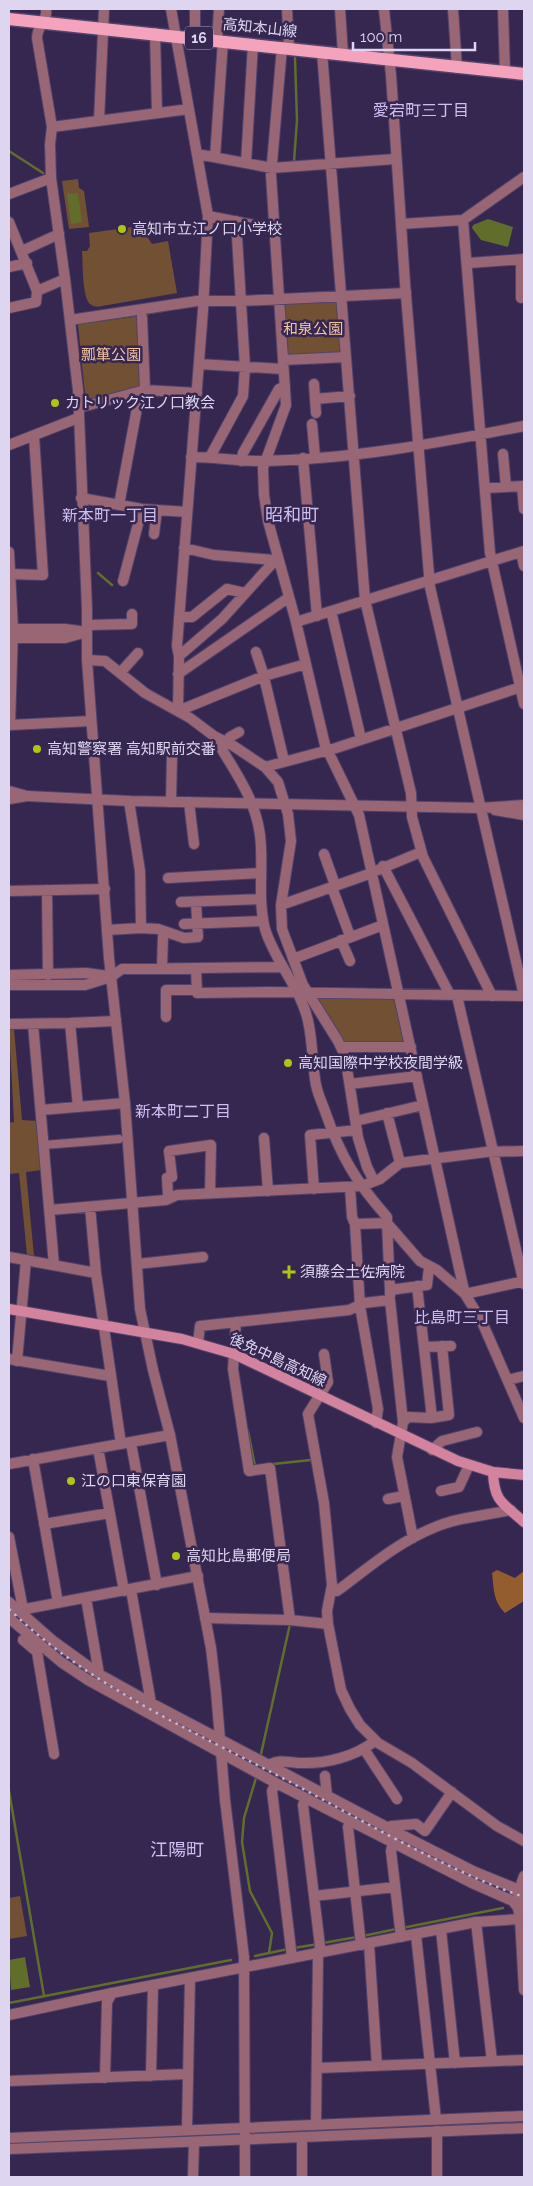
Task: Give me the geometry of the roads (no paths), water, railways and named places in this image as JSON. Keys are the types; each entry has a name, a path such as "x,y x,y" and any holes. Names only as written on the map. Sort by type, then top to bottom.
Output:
{"main road":[{"name":"高知本山線","path":"9,19 389,59"},
{"name":"16","path":"389,59 524,74"},
{"name":"後免中島高知線","path":"9,1309 198,1343 234,1354 432,1450 492,1472 524,1475"},
{"path":"492,1472 494,1491 499,1500 524,1522"}],"street":[{"path":"46,9 47,15 38,28 37,38 52,127 50,144 51,178 70,320 78,413 91,721 140,1309 170,1435 198,1576 216,1690 225,1800 245,1967 245,2177"},
{"path":"98,121 104,9"},
{"path":"171,9 208,216 199,364 177,646 179,656 178,711"},
{"path":"194,38 195,9"},
{"path":"214,157 220,40 219,9"},
{"path":"288,9 272,168 274,229 286,405 263,468 264,495 276,558 296,622 327,750 355,806 372,872 465,1294"},
{"path":"340,9 343,54"},
{"path":"166,1017 166,990 196,990 197,993 524,996 485,808 458,708 430,581 406,292 391,75 384,9"},
{"path":"453,9 457,68"},
{"path":"503,9 504,72"},
{"path":"155,33 157,113"},
{"path":"246,163 253,44"},
{"path":"322,52 365,600 411,793 412,819 421,852 492,996"},
{"path":"52,127 189,109"},
{"path":"197,154 272,168 396,159"},
{"path":"401,224 464,220 524,177"},
{"path":"9,194 51,178"},
{"path":"208,216 274,229"},
{"path":"464,220 492,560 522,687 524,704"},
{"path":"210,457 243,396 245,367 236,221"},
{"path":"9,308 36,302 37,291 22,251 10,227"},
{"path":"22,251 59,234"},
{"path":"468,264 523,260 522,298"},
{"path":"9,267 26,263"},
{"path":"37,291 65,279"},
{"path":"70,320 203,302 241,302 406,292"},
{"path":"119,505 142,391 142,317"},
{"path":"199,364 245,367 283,365 346,357"},
{"path":"314,384 316,413"},
{"path":"241,461 279,389 285,386"},
{"path":"9,445 34,436 78,413 142,391 196,393"},
{"path":"315,399 350,396"},
{"path":"312,424 315,457"},
{"path":"191,457 265,461 354,454 419,445 524,426"},
{"path":"9,574 43,576 34,436"},
{"path":"503,454 506,487"},
{"path":"303,458 317,616"},
{"path":"486,488 523,486 524,509"},
{"path":"81,498 142,509 187,512"},
{"path":"123,581 142,509"},
{"path":"154,534 157,510"},
{"path":"184,548 214,554 276,558"},
{"path":"296,622 523,551 524,566"},
{"path":"9,552 11,634 9,726 91,721"},
{"path":"179,656 222,619 276,558"},
{"path":"179,617 192,617 227,589 245,593"},
{"path":"178,674 288,598"},
{"path":"332,611 361,739"},
{"path":"11,634 132,624 132,614"},
{"path":"256,652 264,676 284,761"},
{"path":"120,673 138,654"},
{"path":"87,660 105,661 145,693 178,711 214,736 265,767 278,782 286,804 291,848 282,905 281,926 308,993 345,1056 356,1125 367,1167 374,1181"},
{"path":"178,711 264,676 306,664"},
{"path":"265,767 327,750 522,687"},
{"path":"226,742 230,737 239,732"},
{"path":"214,736 236,770 256,815 260,836 260,899 264,921 270,944 304,1007 309,1024 317,1087 333,1132 348,1168 387,1217 390,1295 403,1422 397,1457 413,1538"},
{"path":"171,802 172,756"},
{"path":"9,791 27,796 130,801 485,808 500,806 524,813"},
{"path":"9,799 27,796"},
{"path":"130,801 140,871 141,928"},
{"path":"189,802 194,844"},
{"path":"282,905 334,887 421,852"},
{"path":"324,854 334,887 333,890 350,961"},
{"path":"384,866 453,996 524,1282 465,1294"},
{"path":"168,878 260,873"},
{"path":"9,891 105,889"},
{"path":"48,890 48,974"},
{"path":"181,902 260,899"},
{"path":"107,930 141,928 165,932 184,938 198,937 196,902"},
{"path":"184,924 264,921"},
{"path":"293,959 383,925"},
{"path":"162,968 163,936 165,932"},
{"path":"9,985 86,985 111,977 122,969 282,967"},
{"path":"196,968 196,990"},
{"path":"9,975 86,973 111,977"},
{"path":"9,1024 116,1021"},
{"path":"70,1023 78,1107"},
{"path":"33,1024 54,1265"},
{"path":"341,1047 410,1047"},
{"path":"350,1084 417,1076"},
{"path":"41,1110 124,1103"},
{"path":"314,1188 310,1135 333,1132 388,1113 423,1105"},
{"path":"388,1113 400,1163"},
{"path":"264,1138 268,1191"},
{"path":"44,1145 119,1139"},
{"path":"172,1197 168,1195 167,1178 172,1177 169,1151 211,1145 210,1193"},
{"path":"50,1210 166,1200 177,1195 362,1186 374,1181 400,1163 493,1152 524,1152"},
{"path":"350,1187 352,1217 355,1224 360,1306 378,1409 376,1423"},
{"path":"90,1207 102,1325 110,1376 157,1585"},
{"path":"355,1224 387,1222"},
{"path":"387,1222 420,1261 437,1270 465,1294 482,1322 524,1418"},
{"path":"9,1257 96,1273"},
{"path":"136,1264 203,1257"},
{"path":"26,1260 21,1311 13,1360 110,1376"},
{"path":"198,1343 200,1326 349,1310 364,1303 417,1286 427,1285 430,1267"},
{"path":"417,1286 432,1418"},
{"path":"236,1322 233,1369 249,1471 270,1468 290,1620"},
{"path":"403,1422 408,1416 432,1418 449,1416 446,1346 424,1348"},
{"path":"324,1354 328,1382 308,1414 324,1503 332,1590 327,1611 328,1624 341,1690 360,1725 375,1741 412,1763 497,1826 524,1841"},
{"path":"508,1380 524,1376"},
{"path":"432,1450 442,1441 477,1432"},
{"path":"9,1464 170,1435"},
{"path":"98,1448 151,1703"},
{"path":"33,1459 58,1603"},
{"path":"441,1492 459,1487 469,1465"},
{"path":"388,1500 404,1496"},
{"path":"332,1590 336,1591 413,1538 432,1528 454,1521 511,1510"},
{"path":"44,1524 110,1513"},
{"path":"9,1537 17,1611"},
{"path":"17,1611 198,1576"},
{"path":"86,1598 99,1674"},
{"path":"9,1602 52,1640 99,1674 326,1796 474,1884 513,1900 522,1919"},
{"path":"9,1618 61,1662 134,1707 350,1821 393,1835 512,1887 524,1900"},
{"path":"205,1618 290,1620 328,1624"},
{"path":"9,1628 37,1652 86,1686"},
{"path":"37,1652 54,1754"},
{"path":"269,1765 276,1761 300,1763 336,1760 364,1749 375,1741"},
{"path":"364,1749 396,1799"},
{"path":"325,1776 326,1796"},
{"path":"276,1783 272,1791 291,1952"},
{"path":"401,1931 391,1851 393,1835 391,1826 416,1824 425,1831 452,1792"},
{"path":"306,1798 303,1805 319,1947 316,2124"},
{"path":"350,1821 348,1827 355,1892 377,2066"},
{"path":"524,1876 520,1887 524,1900 522,1919 524,1990"},
{"path":"314,1896 395,1887"},
{"path":"9,2015 245,1967 291,1952 362,1940 401,1931 416,1934 476,1922 522,1919"},
{"path":"476,1922 492,2061"},
{"path":"441,1930 455,2063"},
{"path":"416,1934 436,2119"},
{"path":"186,2129 190,1978"},
{"path":"151,2076 153,1986"},
{"path":"106,2078 107,2002 112,1993"},
{"path":"318,2068 524,2060"},
{"path":"9,2081 187,2074"},
{"path":"9,2138 524,2116"},
{"path":"9,2149 524,2128"},
{"path":"437,2131 438,2177"},
{"path":"302,2136 302,2177"},
{"path":"194,2142 194,2177"}],"waterway":[{"path":"292,162 294,162 297,120 295,58"},
{"path":"9,151 43,173"},
{"path":"78,324 162,311"},
{"path":"98,573 112,585"},
{"path":"248,1431 255,1466"},
{"path":"273,1464 311,1460"},
{"path":"261,1754 290,1624"},
{"path":"256,1778 244,1818 242,1842 250,1891 272,1933 269,1953"},
{"path":"9,1791 44,1996"},
{"path":"402,1928 503,1908"},
{"path":"363,1936 396,1929"},
{"path":"323,1943 357,1937"},
{"path":"294,1948 318,1944"},
{"path":"255,1956 288,1949"},
{"path":"9,2003 231,1960"}],"railway":[{"path":"9,1609 40,1637 74,1662 145,1706 436,1859 494,1886 524,1897"}],"place":[{"name":"高知市立江ノ口小学校","path":"122,229"},
{"name":"カトリック江ノ口教会","path":"55,403"},
{"name":"高知警察署 高知駅前交番","path":"37,749"},
{"name":"高知国際中学校夜間学級","path":"288,1063"},
{"name":"須藤会土佐病院","path":"289,1272"},
{"name":"江の口東保育園","path":"71,1481"},
{"name":"高知比島郵便局","path":"176,1556"}],"district":[{"name":"愛宕町三丁目","path":"421,110"},
{"name":"昭和町","path":"292,514"},
{"name":"新本町一丁目","path":"110,515"},
{"name":"新本町二丁目","path":"183,1111"},
{"name":"比島町三丁目","path":"462,1317"},
{"name":"江陽町","path":"177,1849"}],"park label":[{"name":"和泉公園","path":"313,329"},
{"name":"瓢箪公園","path":"111,355"}]}
